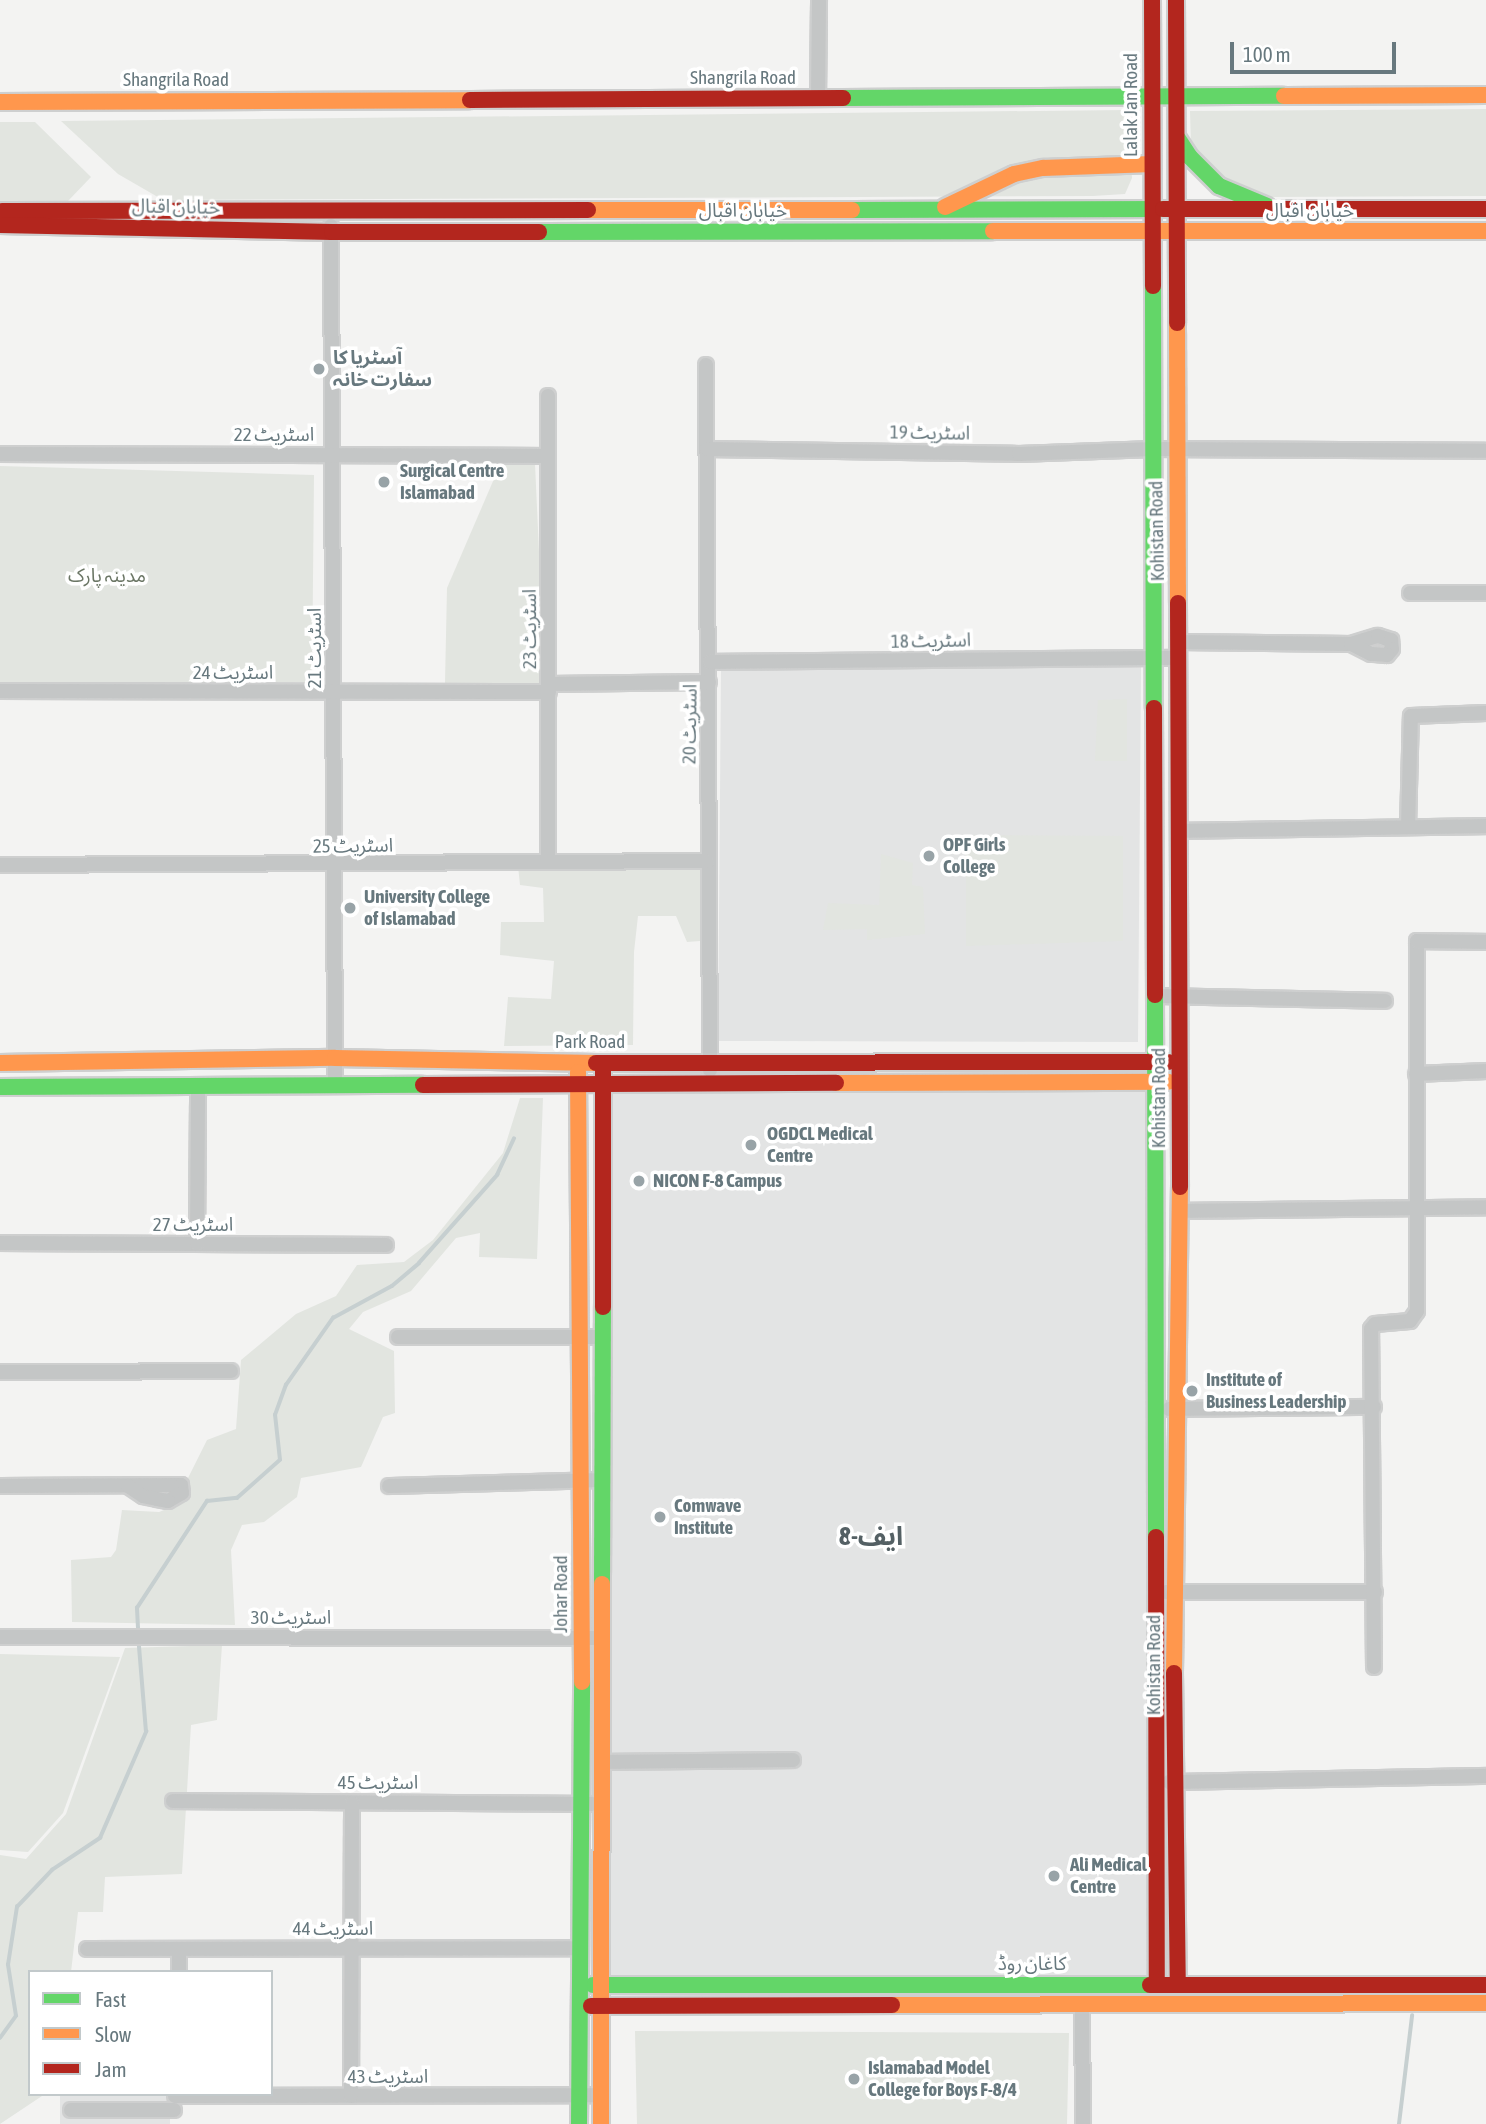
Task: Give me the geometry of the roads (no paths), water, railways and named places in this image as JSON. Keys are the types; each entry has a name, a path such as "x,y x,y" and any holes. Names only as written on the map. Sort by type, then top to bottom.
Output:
{"street":[{"path":"818,99 819,0"},
{"name":"Lalak Jan Road","path":"1152,0 1152,211"},
{"path":"1176,211 1177,0"},
{"name":"Shangrila Road","path":"0,102 1486,95"},
{"path":"1177,137 1190,157 1219,186 1279,210"},
{"path":"944,208 993,183 1024,172 1044,168 1152,164"},
{"name":"خیابان اقبال","path":"0,211 1486,209"},
{"name":"اسٹریٹ 21","path":"331,211 335,1085"},
{"name":"Kohistan Road","path":"1152,211 1157,1985"},
{"name":"Kohistan Road","path":"1176,211 1180,1062 1180,1251 1175,1409 1178,1985"},
{"name":"خیابان اقبال","path":"0,225 332,232 1486,231"},
{"name":"اسٹریٹ 20","path":"706,365 710,662 707,861 710,1084"},
{"name":"اسٹریٹ 23","path":"548,396 548,862"},
{"name":"اسٹریٹ 19","path":"707,449 1019,454 1153,449 1486,451"},
{"name":"اسٹریٹ 22","path":"0,454 548,456"},
{"path":"1410,593 1486,593"},
{"name":"اسٹریٹ 18","path":"710,662 1153,658 1178,650 1351,644"},
{"name":"اسٹریٹ 24","path":"0,691 335,693 709,682"},
{"path":"1408,827 1411,716 1486,713"},
{"path":"1179,831 1486,826"},
{"name":"اسٹریٹ 25","path":"0,865 707,861"},
{"path":"1374,1667 1374,1407 1371,1329 1375,1324 1415,1318 1416,941 1486,942"},
{"path":"1154,996 1385,1001"},
{"name":"Park Road","path":"0,1063 335,1058 577,1063 1180,1062"},
{"name":"Johar Road","path":"577,1063 583,1804 578,1948 579,2124"},
{"path":"601,2124 604,2006 604,1063"},
{"path":"1416,1074 1486,1071"},
{"path":"0,1087 1180,1082"},
{"path":"197,1244 198,1086"},
{"path":"1155,1210 1486,1207"},
{"name":"اسٹریٹ 27","path":"0,1243 386,1245"},
{"path":"1155,1252 1180,1251"},
{"path":"398,1337 603,1336"},
{"path":"0,1372 230,1371"},
{"path":"1157,1409 1374,1407"},
{"path":"389,1486 603,1480"},
{"path":"0,1486 128,1486"},
{"path":"1156,1592 1374,1592"},
{"name":"اسٹریٹ 30","path":"0,1637 603,1638"},
{"path":"603,1762 793,1760"},
{"path":"1157,1782 1486,1776"},
{"name":"اسٹریٹ 45","path":"173,1801 603,1804"},
{"path":"351,2096 349,1949 352,1802"},
{"name":"اسٹریٹ 44","path":"87,1949 578,1948"},
{"path":"179,1949 179,1970"},
{"name":"کاغان روڈ","path":"578,1984 1486,1985"},
{"path":"688,1985 688,2006"},
{"path":"940,1985 940,2005"},
{"path":"579,2006 1486,2003"},
{"path":"1082,2005 1083,2124"},
{"name":"اسٹریٹ 43","path":"71,2110 351,2096 601,2095"}],"waterway":[{"path":"138,1628 137,1608 207,1501 237,1498 280,1460 275,1415 286,1385 333,1318 392,1286 419,1263 497,1175 514,1139"},
{"path":"0,2038 16,2016 8,1965 17,1907 52,1870 100,1838 146,1732 139,1646"},
{"path":"1399,2124 1412,2016"}],"place":[{"name":"آسٹریا کا سفارت خانہ","path":"319,369"},
{"name":"Surgical Centre Islamabad","path":"384,482"},
{"name":"OPF Girls College","path":"929,856"},
{"name":"University College of Islamabad","path":"350,908"},
{"name":"OGDCL Medical Centre","path":"751,1145"},
{"name":"NICON F-8 Campus","path":"639,1181"},
{"name":"Institute of Business Leadership","path":"1192,1391"},
{"name":"Comwave Institute","path":"660,1517"},
{"name":"Ali Medical Centre","path":"1054,1876"},
{"name":"Islamabad Model College for Boys F-8/4","path":"854,2079"}],"district":[{"name":"ایف-8","path":"871,1537"}],"park label":[{"name":"مدینہ پارک","path":"107,576"}]}
